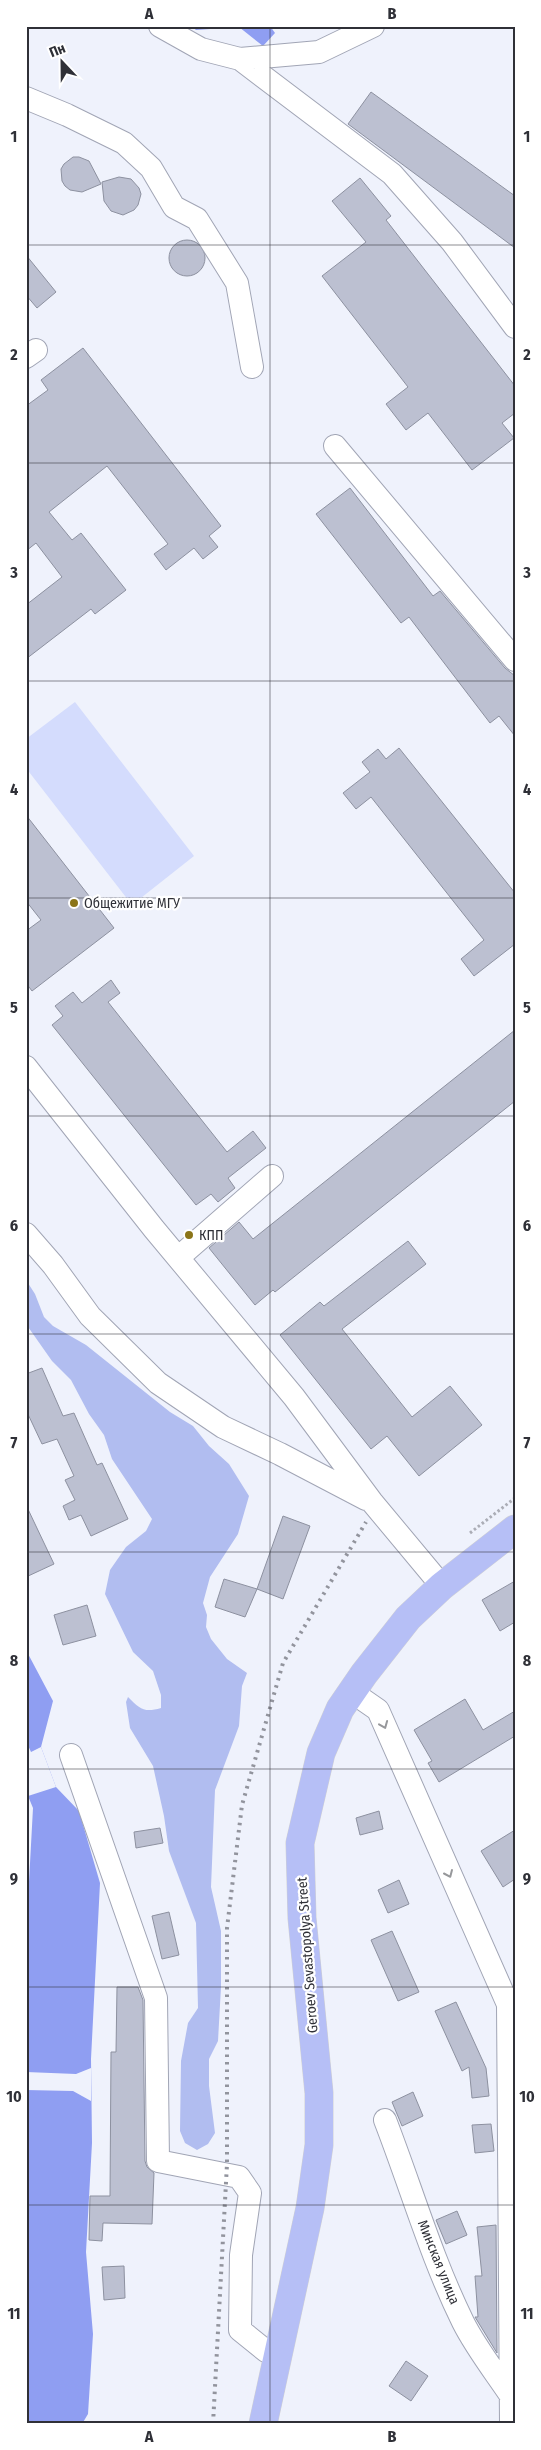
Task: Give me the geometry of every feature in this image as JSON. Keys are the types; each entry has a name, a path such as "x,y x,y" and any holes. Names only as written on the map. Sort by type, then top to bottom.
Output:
{"main road":[{"name":"Geroev Sevastopolya Street","path":"263,2424 310,2208 319,2145 320,2092 302,1918 300,1843 321,1754 340,1709 408,1618 442,1586 515,1529"}],"street":[{"path":"160,26 201,49 240,59 319,52 373,26"},
{"path":"240,59 392,174 452,242 515,327"},
{"path":"26,98 67,115 124,143 151,168 174,207 197,220 237,283 252,367"},
{"path":"335,446 515,660"},
{"path":"26,1067 294,1397 372,1502 442,1586"},
{"path":"179,1257 272,1176"},
{"path":"26,1234 53,1265 90,1316 158,1383 223,1428 280,1454 372,1502"},
{"path":"352,1692 378,1710 511,2011 511,2424"},
{"path":"71,1756 156,1998 158,2161 239,2177 250,2193 241,2254 240,2330 266,2351 279,2355"},
{"name":"Минская улица","path":"385,2120 410,2185 426,2236 464,2324 511,2396"}],"path":[{"path":"468,1535 515,1498"}],"shaded area":[{"path":"75,702 194,856 132,905 26,768 26,739"},
{"path":"26,1280 35,1294 44,1317 53,1326 86,1345 170,1412 193,1426 209,1446 229,1464 249,1496 238,1534 210,1577 203,1603 207,1615 206,1627 211,1639 227,1659 247,1673 242,1686 239,1726 215,1790 211,1887 221,1931 221,1987 218,2041 209,2059 209,2086 215,2133 208,2144 197,2150 185,2143 180,2131 181,2061 188,2023 198,2008 196,1923 169,1851 164,1816 153,1766 130,1728 126,1702 128,1697 146,1710 161,1708 161,1695 153,1671 133,1652 105,1594 110,1570 126,1547 146,1531 152,1519 112,1459 104,1435 89,1414 71,1380 52,1361 26,1324"}],"water":[{"path":"191,26 270,26 275,33 263,46 239,27 196,30"},
{"path":"26,1650 53,1701 41,1747 56,1787 79,1811 100,1883 91,2059 92,2143 86,2252 93,2334 88,2414 82,2424 26,2424"}],"pier":[{"path":"26,1741 31,1752 41,1747 56,1787 28,1796 33,1808 26,1937"},
{"path":"91,2068 91,2101 73,2091 26,2090 26,2072 76,2074"}],"building":[{"path":"371,92 515,196 515,248 348,124"},
{"path":"73,157 89,161 101,184 82,192 70,190 65,186 62,181 61,169"},
{"path":"119,177 131,179 139,188 141,194 138,205 134,210 123,215 111,211 104,201 102,182"},
{"path":"360,178 391,216 386,220 515,386 515,413 502,423 514,438 472,470 428,413 406,430 386,404 408,387 322,276 366,242 332,201"},
{"path":"187,240 194,241 200,245 204,251 204,265 200,271 194,275 187,276 180,275 174,271 170,265 169,258 170,251 174,245 180,241"},
{"path":"26,255 56,292 37,308 26,295"},
{"path":"83,348 221,526 209,536 218,547 203,559 194,548 166,570 154,554 168,544 107,466 49,512 72,540 81,533 126,590 95,614 91,609 26,659 26,605 62,577 36,543 26,551 26,406 48,390 41,380"},
{"path":"350,488 433,596 440,591 505,668 515,676 515,736 499,716 490,723 409,617 401,623 316,514"},
{"path":"399,748 515,893 515,944 474,976 461,959 484,940 371,797 356,809 343,793 370,772 362,762 378,749 386,759"},
{"name":"Общежитие МГУ","path":"26,815 114,928 32,991 26,983 26,931 41,920 26,901"},
{"path":"111,980 120,993 108,1002 227,1152 253,1131 266,1148 228,1178 235,1188 218,1202 211,1194 196,1205 52,1025 63,1016 55,1006 73,992 82,1003"},
{"path":"515,1030 515,1101 275,1292 273,1290 255,1305 209,1248 239,1222 253,1239"},
{"path":"408,1241 426,1264 342,1329 412,1417 450,1386 482,1425 419,1476 387,1436 371,1449 280,1335 320,1302 324,1306"},
{"path":"42,1368 63,1416 74,1413 97,1465 102,1463 128,1519 91,1536 81,1515 69,1520 63,1506 75,1500 65,1480 74,1476 57,1439 42,1444 26,1410 26,1374"},
{"path":"26,1505 54,1564 26,1577"},
{"path":"283,1516 310,1526 283,1599 257,1589"},
{"path":"224,1579 257,1589 245,1617 215,1607"},
{"path":"515,1581 515,1622 500,1631 482,1600"},
{"path":"87,1605 96,1636 63,1645 54,1615"},
{"path":"465,1699 483,1730 515,1711 515,1736 439,1782 428,1763 432,1761 414,1730"},
{"path":"379,1811 383,1829 360,1835 356,1818"},
{"path":"160,1828 163,1843 136,1848 134,1832"},
{"path":"515,1830 515,1879 503,1887 481,1851"},
{"path":"399,1880 409,1904 388,1913 378,1890"},
{"path":"169,1912 179,1955 162,1959 152,1916"},
{"path":"392,1931 419,1992 398,2001 371,1940"},
{"path":"117,1987 138,1987 143,2000 145,2161 147,2167 154,2173 152,2224 103,2223 102,2241 89,2240 90,2196 110,2196 111,2052 116,2052"},
{"path":"456,2002 486,2068 489,2096 472,2098 469,2067 462,2071 435,2011"},
{"path":"413,2092 423,2116 402,2126 392,2102"},
{"path":"491,2124 494,2151 475,2153 472,2125"},
{"path":"457,2211 467,2235 446,2244 436,2220"},
{"path":"496,2225 497,2353 475,2317 478,2317 475,2276 482,2276 477,2227"},
{"path":"124,2266 125,2298 104,2300 102,2267"},
{"path":"406,2361 428,2376 411,2401 389,2386"}],"railway":[{"path":"213,2424 227,2164 227,1928 242,1805 283,1663 366,1522"}],"place":[{"name":"Общежитие МГУ","path":"74,903"},
{"name":"КПП","path":"189,1235"}]}
